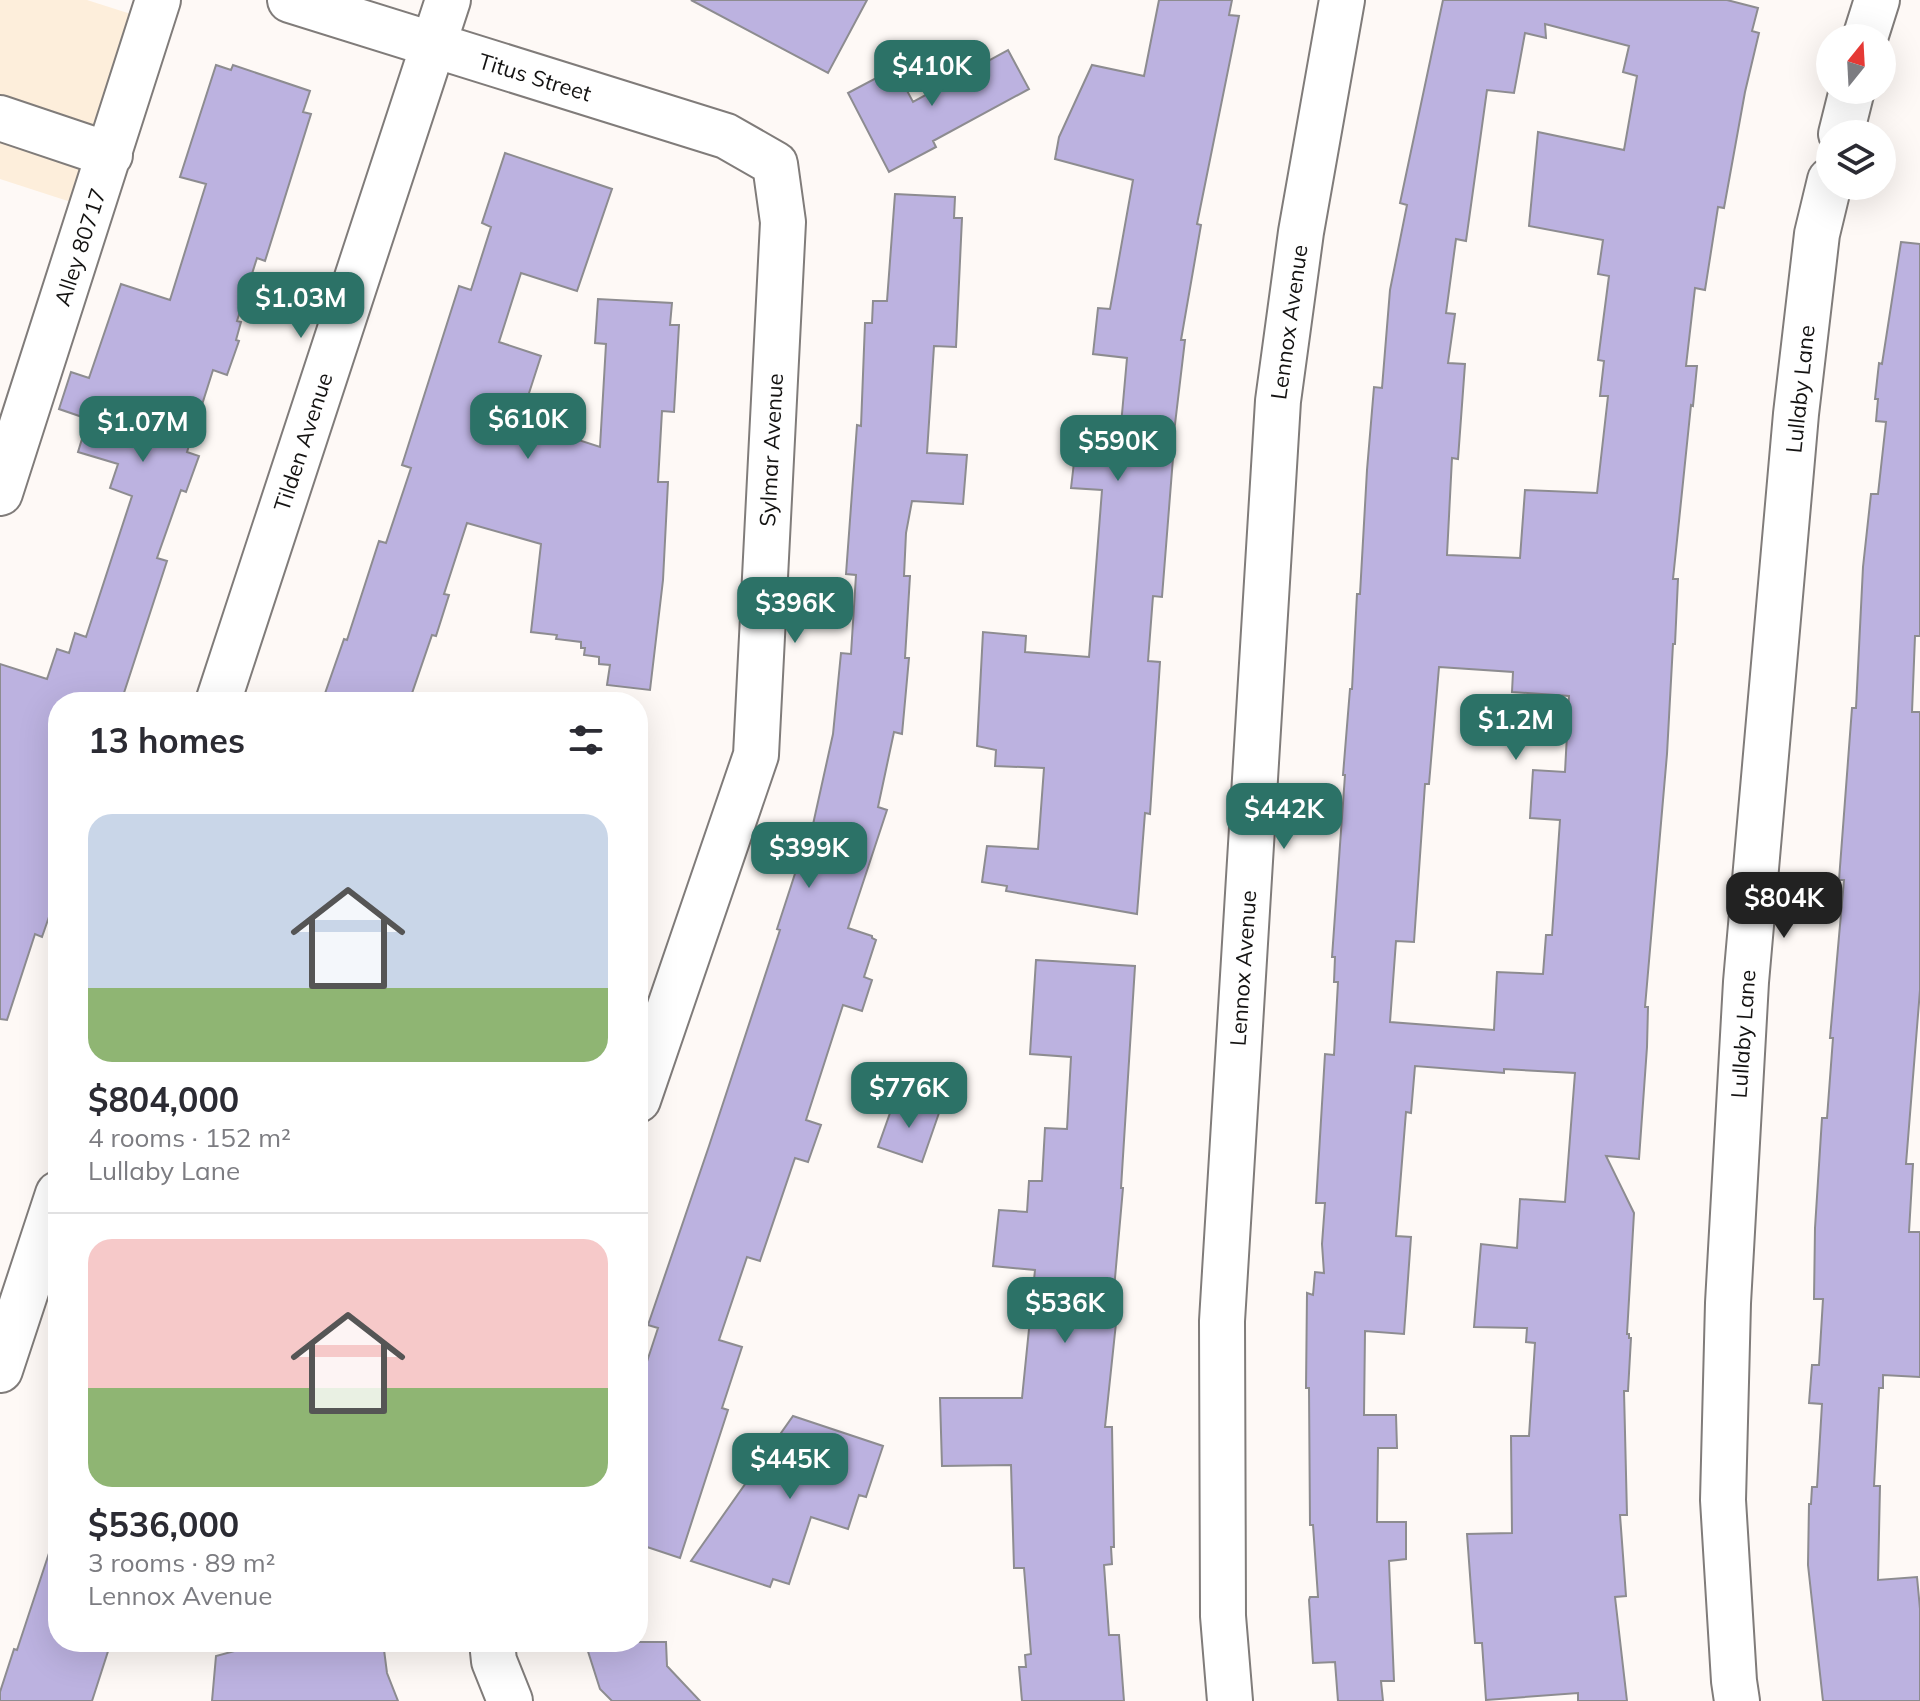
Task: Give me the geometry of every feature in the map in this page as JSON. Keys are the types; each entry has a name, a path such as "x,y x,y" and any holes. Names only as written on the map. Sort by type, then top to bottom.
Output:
{"street":[{"name":"Alley 80717","path":"0,493 158,0"},
{"name":"Titus Street","path":"290,0 726,136 775,164"},
{"name":"Tilden Avenue","path":"221,692 448,0"},
{"name":"Lennox Avenue","path":"1230,1701 1223,1616 1222,1321 1278,401 1301,232 1342,0"},
{"path":"1869,24 1877,0"},
{"path":"0,118 110,155"},
{"name":"Sylmar Avenue","path":"648,1071 756,755 783,222 775,164"},
{"name":"Lullaby Lane","path":"1737,1701 1723,1500 1728,1303 1746,982 1796,414 1817,234 1825,200"},
{"path":"0,1370 48,1226"},
{"path":"493,1652 510,1701"}],"shaded area":[{"path":"0,0 87,0 134,15 74,203 0,179"}],"building":[{"path":"691,0 867,0 828,73"},
{"path":"1159,0 1232,0 1229,15 1239,16 1197,224 1201,225 1181,340 1185,340 1171,458 1162,597 1153,596 1148,661 1160,662 1150,814 1145,813 1137,914 1006,891 1007,886 982,882 987,846 1038,849 1044,768 995,766 996,750 977,746 983,632 1026,636 1025,652 1089,657 1102,490 1071,488 1075,454 1106,456 1108,424 1121,425 1127,358 1093,354 1098,308 1110,309 1133,180 1055,159 1059,137 1092,65 1144,76"},
{"path":"1443,0 1727,0 1758,8 1752,31 1759,33 1724,208 1718,207 1705,290 1695,288 1686,366 1697,366 1673,579 1678,579 1675,644 1645,1007 1648,1007 1647,1047 1639,1159 1606,1156 1634,1213 1627,1334 1631,1338 1628,1391 1624,1391 1627,1515 1620,1515 1626,1596 1615,1597 1627,1701 1578,1701 1578,1693 1486,1700 1482,1643 1475,1643 1467,1534 1512,1533 1511,1436 1529,1436 1535,1343 1526,1342 1527,1328 1474,1327 1481,1244 1517,1248 1520,1199 1565,1202 1575,1073 1504,1069 1504,1073 1415,1066 1411,1113 1406,1112 1396,1236 1411,1237 1404,1334 1365,1331 1364,1415 1396,1415 1397,1448 1378,1448 1377,1522 1406,1522 1406,1559 1389,1561 1394,1681 1381,1681 1383,1701 1338,1701 1335,1662 1313,1663 1309,1600 1310,1597 1318,1597 1313,1525 1310,1525 1307,1293 1313,1295 1315,1272 1324,1273 1322,1244 1325,1203 1316,1203 1325,1054 1334,1055 1338,982 1334,982 1335,957 1332,957 1343,775 1357,594 1360,594 1374,387 1382,388 1390,290 1407,205 1400,203","holes":["1545,24 1629,46 1623,72 1637,76 1624,150 1538,132 1529,226 1603,240 1598,274 1609,276 1598,360 1604,361 1600,396 1608,396 1597,493 1525,490 1520,558 1447,555 1452,458 1458,459 1465,364 1448,363 1455,314 1446,313 1456,239 1466,241 1487,90 1514,93 1525,33 1546,38","1439,667 1513,672 1512,692 1569,696 1565,772 1533,770 1530,818 1560,820 1552,935 1546,935 1543,974 1497,972 1494,1030 1390,1022 1396,941 1414,942 1425,784 1429,784"]},
{"path":"1008,50 1029,89 933,141 936,147 889,172 848,93 895,68 913,102"},
{"path":"216,65 231,70 233,65 310,91 303,112 311,114 265,261 257,258 237,321 241,322 236,340 239,341 227,375 213,370 187,452 199,456 186,492 181,490 157,558 167,561 124,692 48,692 48,920 42,937 35,934 7,1020 0,1019 0,664 47,679 57,649 69,653 75,633 86,637 132,496 110,488 118,464 78,452 88,419 59,409 71,372 89,378 121,284 170,300 206,184 180,177"},
{"path":"505,153 612,189 577,291 521,273 499,342 541,356 520,421 600,447 606,344 595,343 598,299 672,303 670,325 679,325 674,412 662,411 658,482 668,482 663,580 650,690 607,685 610,665 599,664 599,657 584,655 585,648 581,648 581,642 531,632 541,544 467,523 444,594 449,595 436,636 432,635 412,692 325,692 344,639 347,640 379,541 386,543 411,468 402,465 459,286 471,290 491,227 482,223"},
{"path":"895,194 955,197 954,218 962,218 956,347 934,346 927,453 967,455 963,504 912,501 906,533 904,576 910,576 905,658 909,658 902,734 894,732 878,807 887,810 848,928 876,940 864,977 872,980 862,1011 843,1005 806,1120 821,1125 808,1162 795,1158 760,1261 747,1257 719,1340 742,1347 722,1408 728,1410 680,1558 648,1547 648,1358 658,1328 648,1325 780,930 777,929 804,846 808,847 833,734 841,653 851,654 856,575 846,574 857,425 861,426 865,323 872,323 873,301 887,301"},
{"path":"1901,242 1920,244 1920,636 1915,636 1912,712 1920,712 1920,990 1906,1164 1913,1164 1909,1232 1920,1232 1920,1377 1883,1375 1883,1388 1879,1388 1874,1486 1880,1486 1878,1580 1917,1577 1920,1701 1823,1701 1808,1565 1809,1504 1812,1487 1817,1487 1822,1404 1809,1403 1812,1365 1819,1365 1823,1299 1814,1299 1815,1228 1822,1118 1827,1118 1833,1038 1830,1038 1844,880 1839,880 1852,708 1856,708 1863,567 1871,494 1878,494 1886,422 1876,421 1878,399 1875,399"},
{"path":"1036,960 1135,966 1123,1188 1111,1323 1116,1323 1105,1427 1112,1427 1114,1547 1111,1547 1112,1564 1104,1565 1109,1635 1119,1635 1124,1701 1022,1701 1019,1667 1026,1667 1025,1655 1031,1654 1024,1568 1014,1568 1011,1465 942,1466 940,1398 1022,1398 1035,1270 993,1266 999,1210 1027,1212 1029,1181 1042,1181 1045,1128 1067,1129 1071,1057 1030,1054"},
{"path":"895,1099 939,1113 922,1162 878,1147"},
{"path":"793,1416 883,1446 866,1497 859,1495 848,1529 811,1517 789,1584 773,1579 770,1587 691,1561"},
{"path":"48,1556 48,1652 108,1652 92,1701 0,1701 14,1649 17,1650"},
{"path":"648,1642 666,1642 667,1666 700,1701 612,1701 600,1689 588,1652 648,1652"},
{"path":"231,1652 384,1652 387,1673 398,1701 212,1701 216,1656"}]}
